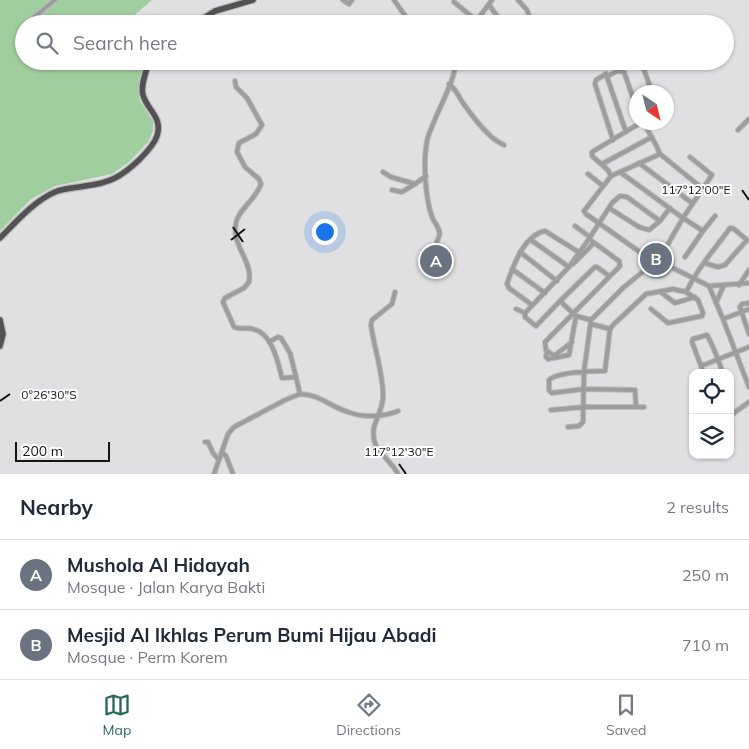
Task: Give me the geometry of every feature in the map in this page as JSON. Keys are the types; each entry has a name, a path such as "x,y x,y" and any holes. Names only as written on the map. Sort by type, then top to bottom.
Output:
{"highway":[{"path":"209,15 215,11 253,0"},
{"path":"0,238 42,199 64,189 112,181 128,170 144,154 157,138 159,130 155,113 146,103 142,92 148,70"},
{"path":"0,320 3,334 0,346"}],"street":[{"path":"37,15 55,0"},
{"path":"343,0 349,4 352,0"},
{"path":"394,0 405,15"},
{"path":"482,15 492,0"},
{"path":"518,0 529,15"},
{"path":"454,2 468,15"},
{"path":"489,5 496,15"},
{"path":"450,264 444,259 437,243 440,232 430,208 426,176 427,140 455,70"},
{"path":"612,140 595,84 596,80 606,74 608,76 621,70 624,72 629,86"},
{"path":"644,70 649,85"},
{"path":"608,76 626,132"},
{"path":"235,81 236,87 247,98 262,125 256,134 240,143 237,152 245,168 259,178 261,184 250,204 239,215 236,223 236,238 250,270 250,282 244,288 225,298 223,302 234,328 257,330 269,342 279,361 282,378 296,377"},
{"path":"449,84 456,90 462,102 494,142 504,145"},
{"path":"738,130 749,119"},
{"path":"611,176 610,172 592,156 592,152 629,130"},
{"path":"647,130 660,154 702,188"},
{"path":"602,164 652,137"},
{"path":"644,254 584,211 611,176 660,154"},
{"path":"665,248 711,173 690,157"},
{"path":"639,163 692,203"},
{"path":"383,172 391,177 415,184"},
{"path":"620,172 703,231"},
{"path":"588,174 603,186"},
{"path":"392,190 401,193 426,176"},
{"path":"525,313 570,267 618,198 622,196 627,197 660,221"},
{"path":"610,208 643,230 652,229 670,208"},
{"path":"685,257 715,216"},
{"path":"575,226 620,262 620,266 545,342 544,347 547,351 547,358 569,355 576,316"},
{"path":"686,292 705,262 730,228 748,240 725,265 718,267 705,262"},
{"path":"532,305 508,287 507,284 520,252 531,240 539,233 545,231 580,253"},
{"path":"531,240 570,267"},
{"path":"570,267 594,243"},
{"path":"656,247 665,248 672,257 671,267 668,272 654,276 645,270 643,265 644,254 656,247"},
{"path":"520,252 557,281"},
{"path":"516,309 525,313 525,317 536,326 595,267 609,276"},
{"path":"671,267 709,286 749,283"},
{"path":"512,269 545,293"},
{"path":"568,427 582,424 584,371 591,322 624,287 645,270"},
{"path":"739,285 749,270"},
{"path":"716,303 724,285"},
{"path":"709,286 724,318 748,384"},
{"path":"636,407 635,390 584,389 551,393 549,380 553,376 584,371 604,371 610,329 646,294 662,293 676,289 686,292 698,300 703,314 702,316 668,323 651,309"},
{"path":"395,292 392,304 371,323 383,399 373,433 376,446 398,474"},
{"path":"662,293 675,303 695,298"},
{"path":"560,302 576,316 610,329"},
{"path":"749,303 740,305 749,334"},
{"path":"724,318 749,309"},
{"path":"702,369 692,340 707,334 722,369"},
{"path":"269,342 278,337 280,338 290,353 300,394"},
{"path":"555,357 572,342"},
{"path":"701,366 749,347"},
{"path":"214,474 228,434 234,427 300,394 308,394 323,399 348,412 377,417 398,411"},
{"path":"733,414 749,402"},
{"path":"551,410 584,407 644,407"},
{"path":"205,442 208,443 219,460"},
{"path":"222,452 226,456 233,474"}],"green space":[{"path":"0,0 152,0 134,15 15,15 15,70 143,70 138,88 140,101 153,121 153,131 148,142 129,162 112,174 55,186 31,199 0,231"}],"place":[{"name":"Mesjid Al Ikhlas Perum Bumi Hijau Abadi","path":"656,259"},
{"name":"Mushola Al Hidayah","path":"436,261"}]}
